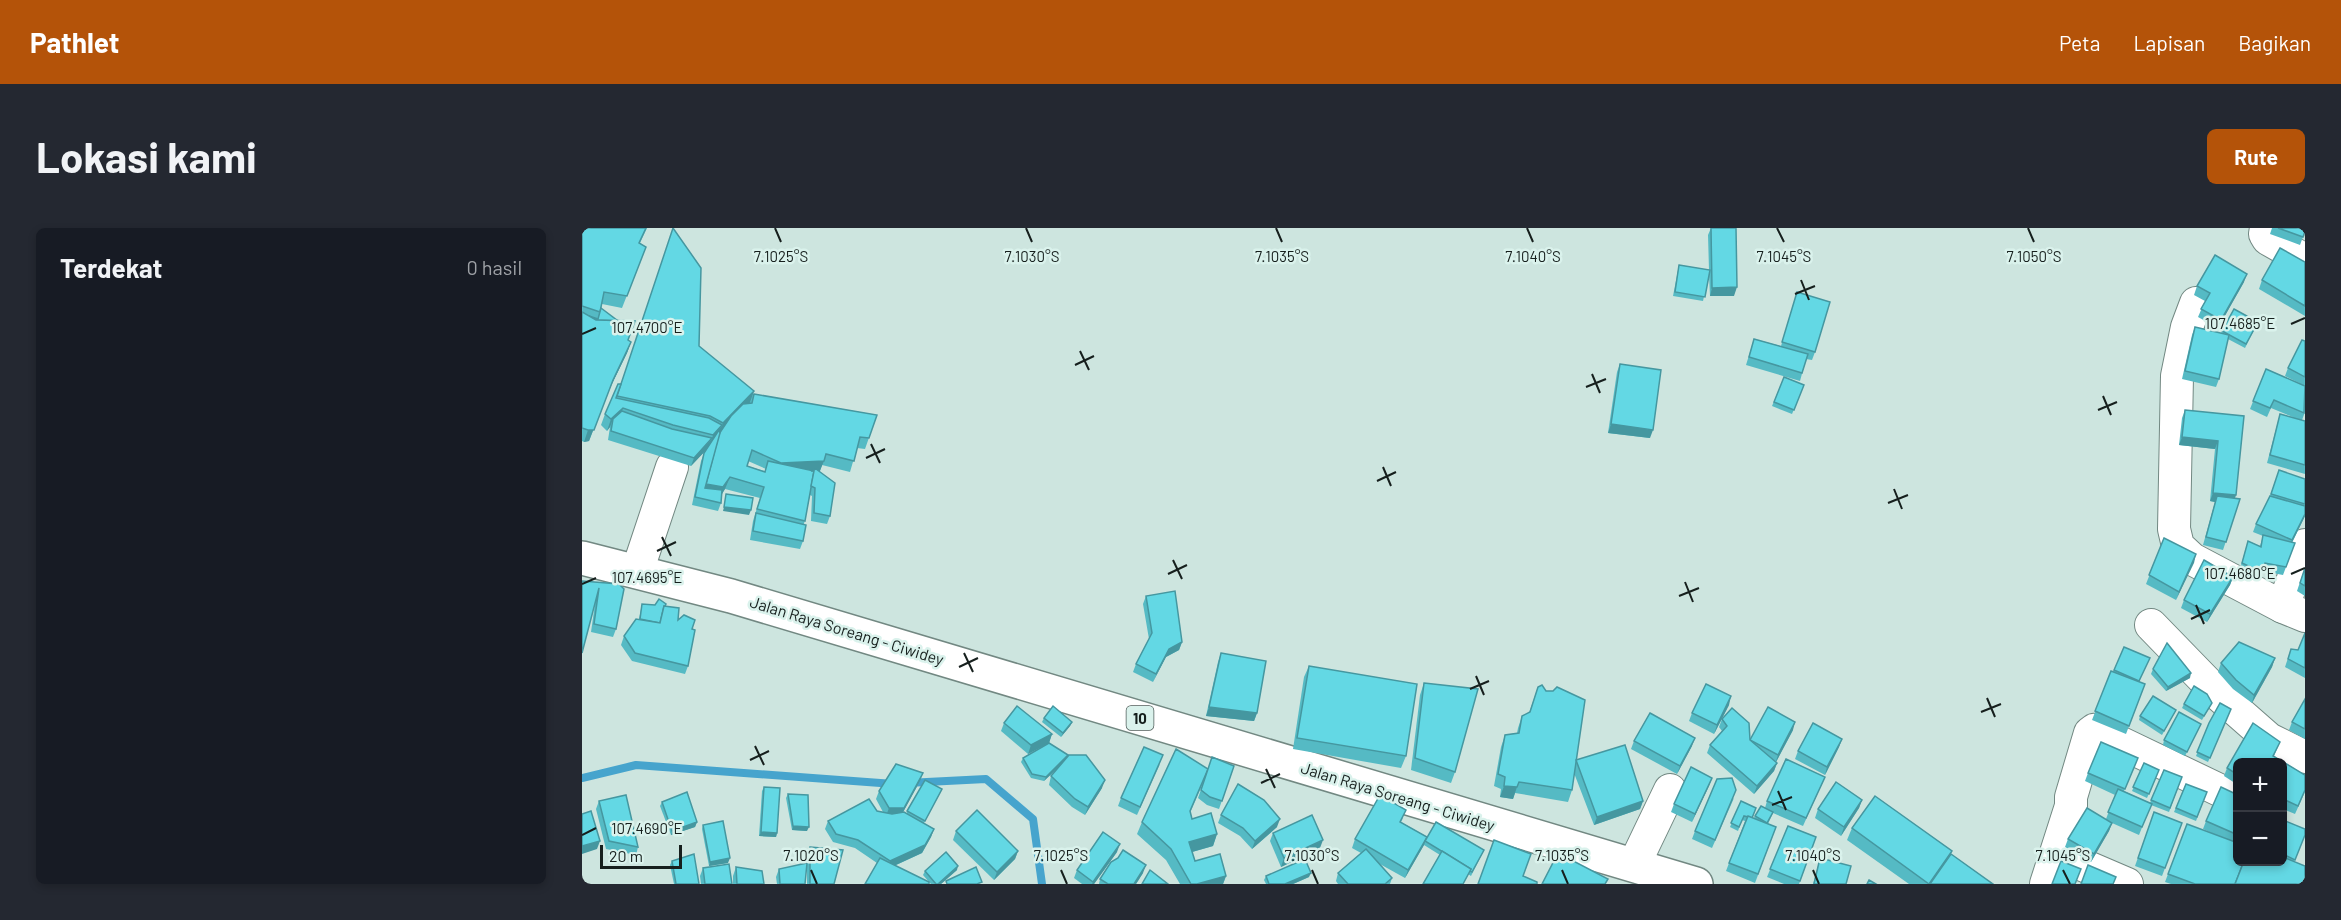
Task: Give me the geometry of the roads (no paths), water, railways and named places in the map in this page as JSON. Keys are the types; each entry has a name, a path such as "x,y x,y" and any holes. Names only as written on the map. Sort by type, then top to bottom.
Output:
{"highway":[{"name":"Jalan Raya Soreang - Ciwidey","path":"582,558 742,599 1696,884"}],"street":[{"path":"2266,228 2265,234 2268,239 2305,260"},
{"path":"2196,303 2187,327 2177,376 2174,529 2178,546 2192,559 2294,611 2305,545"},
{"path":"637,572 672,467"},
{"path":"2151,625 2220,696 2269,739 2305,757"},
{"path":"2046,884 2057,854 2090,734 2094,730 2233,797"},
{"path":"1634,865 1670,790"},
{"path":"2057,854 2127,884"}],"waterway":[{"path":"582,778 636,765 894,784"},
{"path":"907,783 986,779 1033,819 1042,884"}]}
